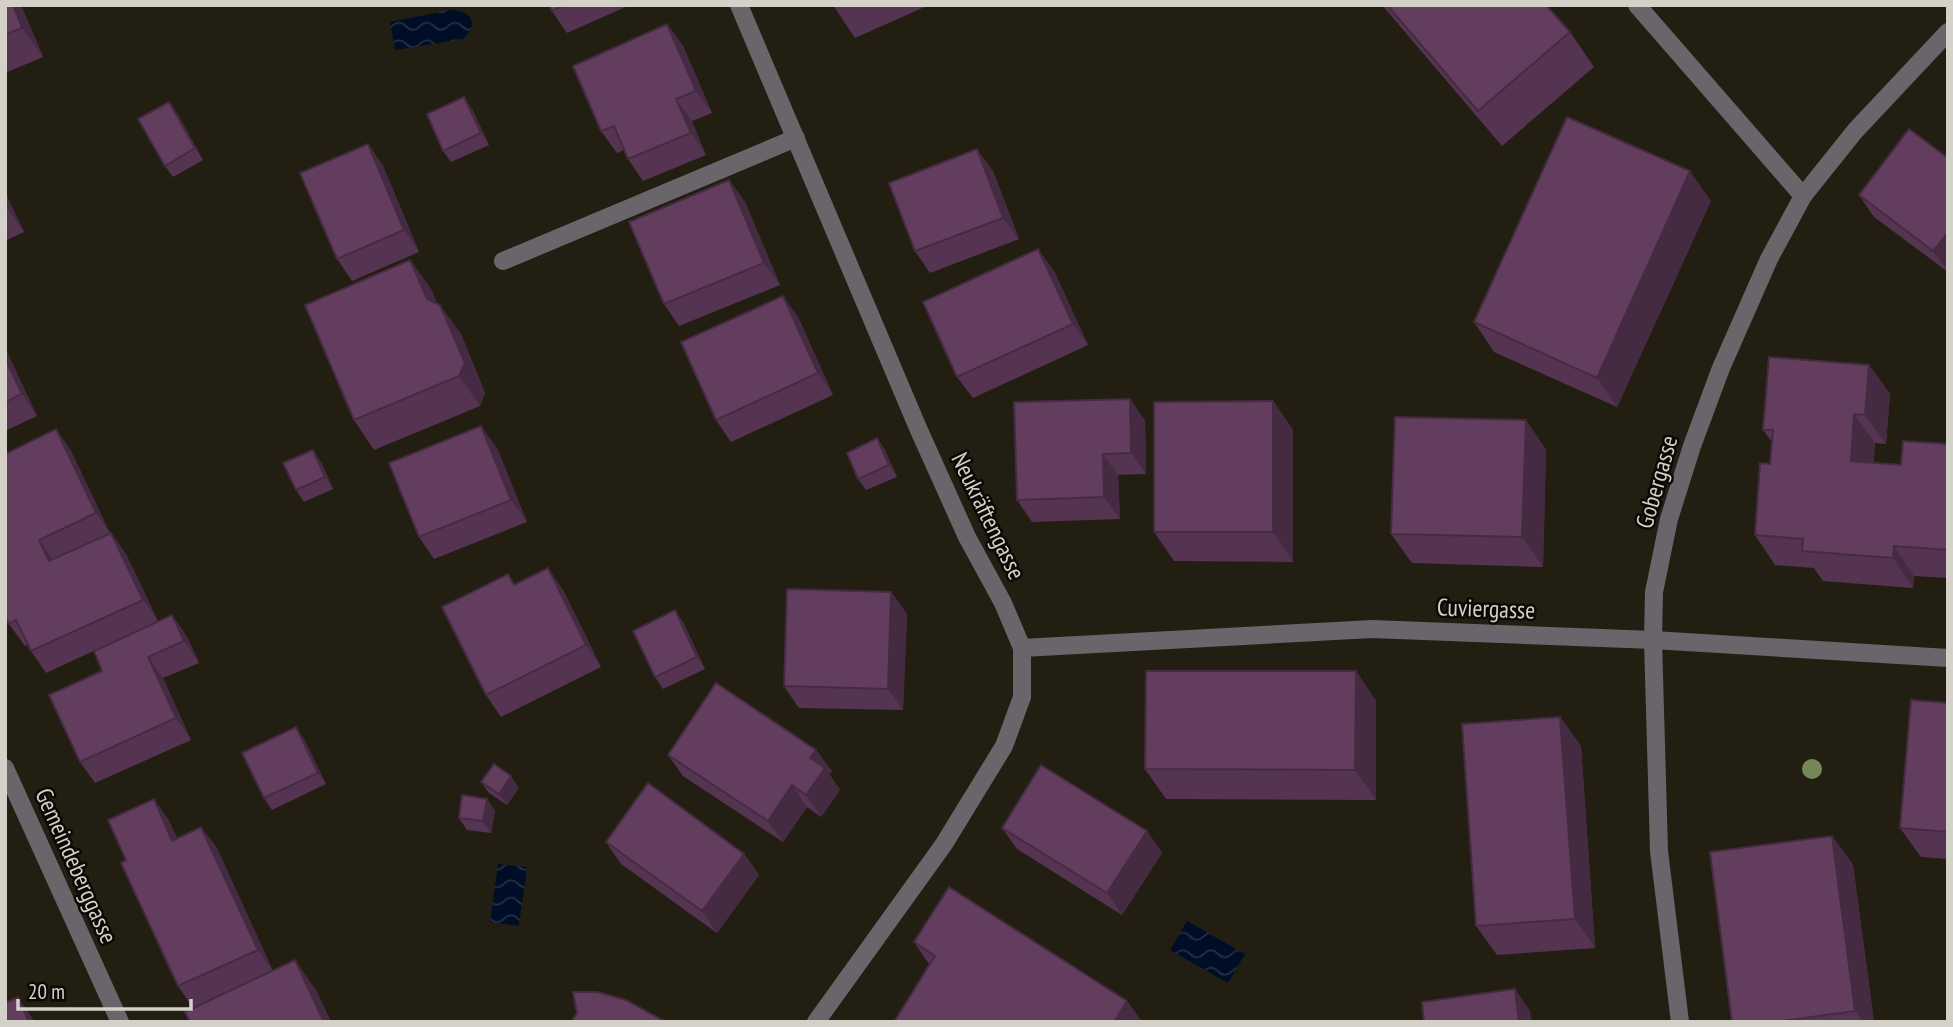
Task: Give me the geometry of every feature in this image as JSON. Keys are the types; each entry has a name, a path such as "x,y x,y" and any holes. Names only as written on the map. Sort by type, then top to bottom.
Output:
{"street":[{"name":"Neukräftengasse","path":"739,5 918,428 967,537 1003,603 1022,648 1022,697 1004,746 944,844 816,1022"},
{"path":"1637,5 1803,196"},
{"name":"Gobergasse","path":"1680,1022 1659,851 1653,640 1654,592 1669,519 1692,446 1731,344 1769,259 1803,196 1855,131 1948,32"},
{"path":"503,261 796,138"},
{"name":"Cuviergasse","path":"1022,648 1372,629 1653,640 1948,657"},
{"name":"Gemeindeberggasse","path":"5,768 120,1022"}],"water":[{"path":"450,10 463,12 471,19 471,28 463,39 395,50 390,22"},
{"path":"498,864 527,867 519,926 490,922"},
{"path":"1187,921 1245,954 1228,983 1170,950"}],"building":[{"path":"5,5 13,5 22,28 5,35"},
{"path":"549,5 565,5 552,11"},
{"path":"1387,5 1546,5 1570,32 1478,111"},
{"path":"667,24 696,91 676,99 691,133 628,159 614,126 601,131 573,66"},
{"path":"464,97 481,133 443,151 427,114"},
{"path":"169,102 195,148 165,166 138,119"},
{"path":"1567,117 1690,171 1597,378 1474,322"},
{"path":"1909,129 1948,158 1948,232 1933,251 1859,195"},
{"path":"368,144 404,230 337,259 300,173"},
{"path":"977,149 1003,218 915,251 889,183"},
{"path":"729,180 764,263 664,304 629,222"},
{"path":"1038,249 1073,324 957,377 923,302"},
{"path":"410,260 427,299 440,305 465,363 459,376 354,420 305,305"},
{"path":"783,296 818,373 716,420 681,342"},
{"path":"1769,357 1869,365 1865,415 1854,414 1851,461 1901,465 1903,441 1948,444 1948,550 1894,546 1893,558 1802,551 1803,539 1755,535 1760,463 1770,464 1773,430 1763,430"},
{"path":"5,358 22,394 5,402"},
{"path":"1130,399 1131,453 1103,454 1104,497 1017,500 1014,402"},
{"path":"1273,401 1273,532 1154,532 1154,402"},
{"path":"1395,417 1526,420 1522,537 1391,534"},
{"path":"481,426 511,500 419,537 389,463"},
{"path":"56,429 96,513 39,540 49,561 111,533 143,600 31,651 16,620 9,624 5,615 5,454"},
{"path":"877,438 889,465 858,479 847,453"},
{"path":"313,450 325,477 296,490 283,463"},
{"path":"548,568 586,645 486,695 442,607 508,574 514,585"},
{"path":"787,589 891,592 888,689 784,686"},
{"path":"675,610 697,657 655,677 633,631"},
{"path":"172,615 184,641 148,657 176,718 80,762 49,695 102,671 94,651"},
{"path":"1146,671 1356,671 1355,770 1145,769"},
{"path":"716,683 816,750 810,758 825,768 806,795 792,785 768,821 668,755"},
{"path":"1911,700 1948,703 1948,832 1900,828"},
{"path":"1560,717 1575,919 1476,926 1462,724"},
{"path":"296,727 318,773 264,798 242,753"},
{"path":"494,764 511,776 499,794 481,782"},
{"path":"1041,765 1147,831 1107,893 1002,828"},
{"path":"648,783 744,854 702,911 606,842"},
{"path":"462,795 487,799 483,821 459,818"},
{"path":"154,799 172,841 201,827 258,950 178,986 121,863 126,860 108,820"},
{"path":"1832,836 1855,1011 1775,1022 1732,1022 1710,852"},
{"path":"949,887 1127,1001 1114,1022 894,1022 935,956 914,942"},
{"path":"295,960 324,1022 190,1022 185,1012"},
{"path":"1515,989 1519,1022 1424,1022 1422,1002"},
{"path":"573,992 597,992 626,1000 666,1022 571,1022 577,1013"},
{"path":"18,997 29,1022 5,1022 5,1003"}]}
